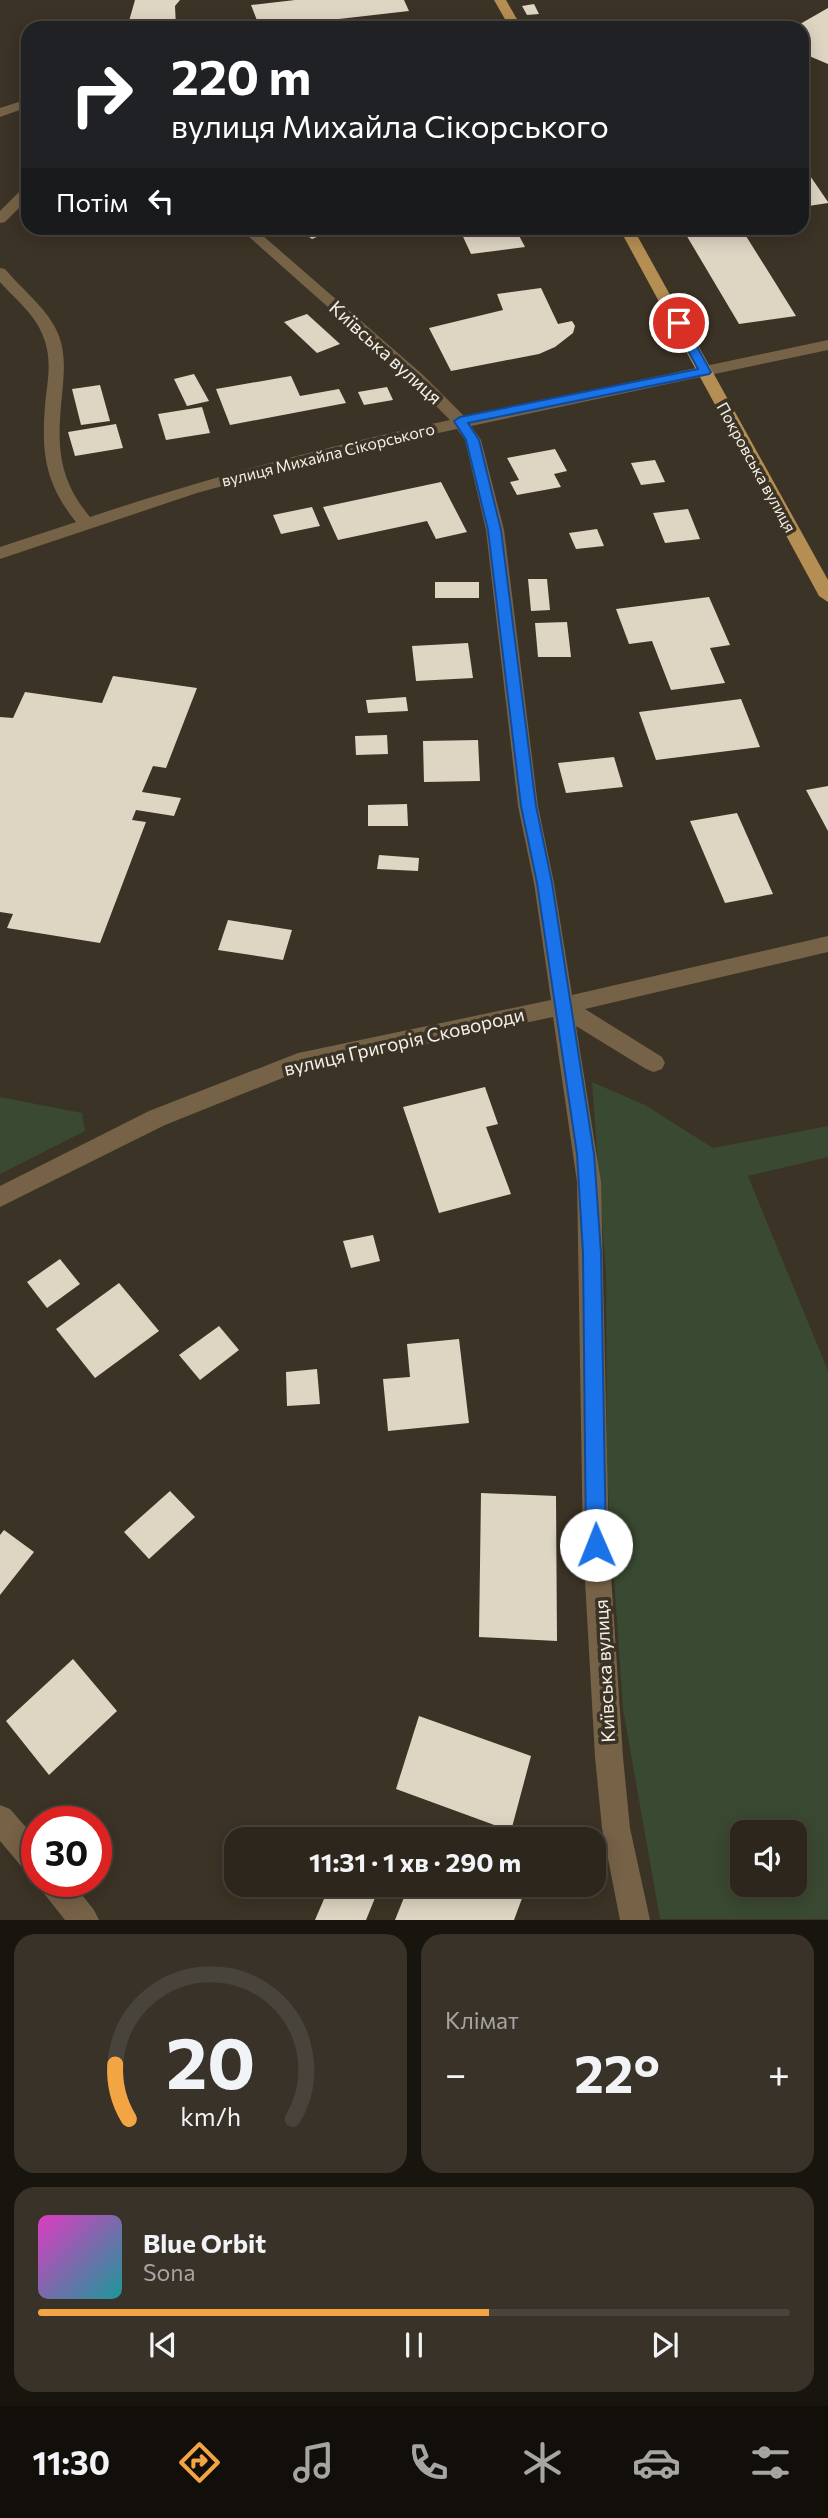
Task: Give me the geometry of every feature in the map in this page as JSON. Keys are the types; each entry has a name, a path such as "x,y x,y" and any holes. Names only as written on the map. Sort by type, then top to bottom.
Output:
{"main road":[{"path":"500,0 512,21"},
{"name":"Покровська вулиця","path":"630,235 828,596"}],"street":[{"path":"0,95 21,103"},
{"path":"0,113 21,105"},
{"path":"0,219 21,198"},
{"name":"Київська вулиця","path":"254,235 416,377 460,421 473,440 495,530 528,806 544,883 589,1182 596,1545 609,1757 616,1828 635,1920"},
{"path":"2,277 43,319 55,345 52,463 64,496 87,524"},
{"name":"вулиця Михайла Сікорського","path":"0,553 191,489 284,463 460,421 828,345"},
{"name":"вулиця Григорія Сковороди","path":"0,1197 157,1118 298,1062 562,1006 828,944"},
{"path":"562,1006 654,1063"},
{"path":"0,1819 21,1844"},
{"path":"65,1897 84,1920"}],"green space":[{"path":"592,1082 645,1105 713,1148 828,1126 828,1157 748,1176 828,1371 828,1919 660,1919 623,1709 607,1476 606,1274"},
{"path":"0,1097 82,1113 85,1131 0,1174"}],"building":[{"path":"135,0 180,0 175,6 176,21 129,21"},
{"path":"295,0 404,0 409,11 321,21 257,21 251,5"},
{"path":"534,4 539,14 527,15 522,6"},
{"path":"828,8 828,64 809,56 809,21 805,21"},
{"path":"809,174 828,202 809,206"},
{"path":"306,235 322,235 312,239"},
{"path":"462,235 519,235 525,247 471,254"},
{"path":"686,235 745,235 796,316 739,324"},
{"path":"541,288 558,324 572,321 575,326 573,333 555,347 539,354 451,371 429,328 503,310 497,294"},
{"path":"307,314 340,344 317,353 284,322"},
{"path":"194,374 209,401 187,406 174,379"},
{"path":"291,376 300,396 339,389 346,403 230,425 216,389"},
{"path":"100,385 110,421 81,425 72,389"},
{"path":"387,387 393,400 364,405 358,392"},
{"path":"202,407 210,433 166,440 158,414"},
{"path":"116,424 123,448 75,456 68,432"},
{"path":"555,449 567,471 554,474 561,487 517,495 510,482 519,480 507,458"},
{"path":"655,460 665,482 641,485 631,463"},
{"path":"441,482 467,532 436,539 427,521 338,540 323,507"},
{"path":"312,507 320,526 281,534 273,515"},
{"path":"688,509 700,539 665,543 653,513"},
{"path":"597,529 604,546 576,549 569,533"},
{"path":"528,579 547,579 550,610 531,611"},
{"path":"435,582 479,582 479,598 435,598"},
{"path":"709,597 730,645 710,648 725,683 671,690 652,641 629,644 616,609"},
{"path":"567,622 571,657 538,657 535,623"},
{"path":"468,643 473,678 416,681 412,646"},
{"path":"113,676 197,688 166,768 153,766 142,792 181,798 174,816 136,810 132,820 146,822 100,943 7,928 13,914 0,912 0,717 13,718 25,692 102,703"},
{"path":"406,697 408,711 368,713 366,700"},
{"path":"741,699 760,747 656,760 639,712"},
{"path":"387,735 388,754 356,755 355,736"},
{"path":"478,740 480,781 424,782 423,741"},
{"path":"614,757 623,787 566,793 558,763"},
{"path":"828,786 828,831 806,790"},
{"path":"407,804 408,826 368,826 368,805"},
{"path":"737,813 773,894 725,903 690,821"},
{"path":"379,855 419,858 418,871 377,869"},
{"path":"228,920 292,930 283,960 218,950"},
{"path":"485,1087 498,1124 486,1127 511,1194 439,1213 403,1107"},
{"path":"373,1235 380,1261 351,1268 343,1241"},
{"path":"60,1259 80,1284 47,1308 27,1282"},
{"path":"119,1283 159,1331 95,1378 56,1329"},
{"path":"219,1326 239,1350 200,1380 179,1355"},
{"path":"459,1339 469,1423 388,1431 383,1379 410,1377 407,1344"},
{"path":"317,1369 320,1404 287,1406 286,1372"},
{"path":"170,1491 195,1517 149,1559 124,1532"},
{"path":"481,1493 556,1496 557,1641 479,1637"},
{"path":"4,1530 34,1552 0,1595 0,1535"},
{"path":"73,1659 117,1711 49,1775 6,1721"},
{"path":"419,1716 531,1756 512,1827 500,1827 396,1789"},
{"path":"325,1897 375,1897 366,1920 315,1920"},
{"path":"404,1897 523,1897 514,1920 395,1920"}],"route":[{"path":"596,1545 592,1253 586,1154 544,883 528,806 495,530 473,440 460,421 705,372 679,323"}]}
